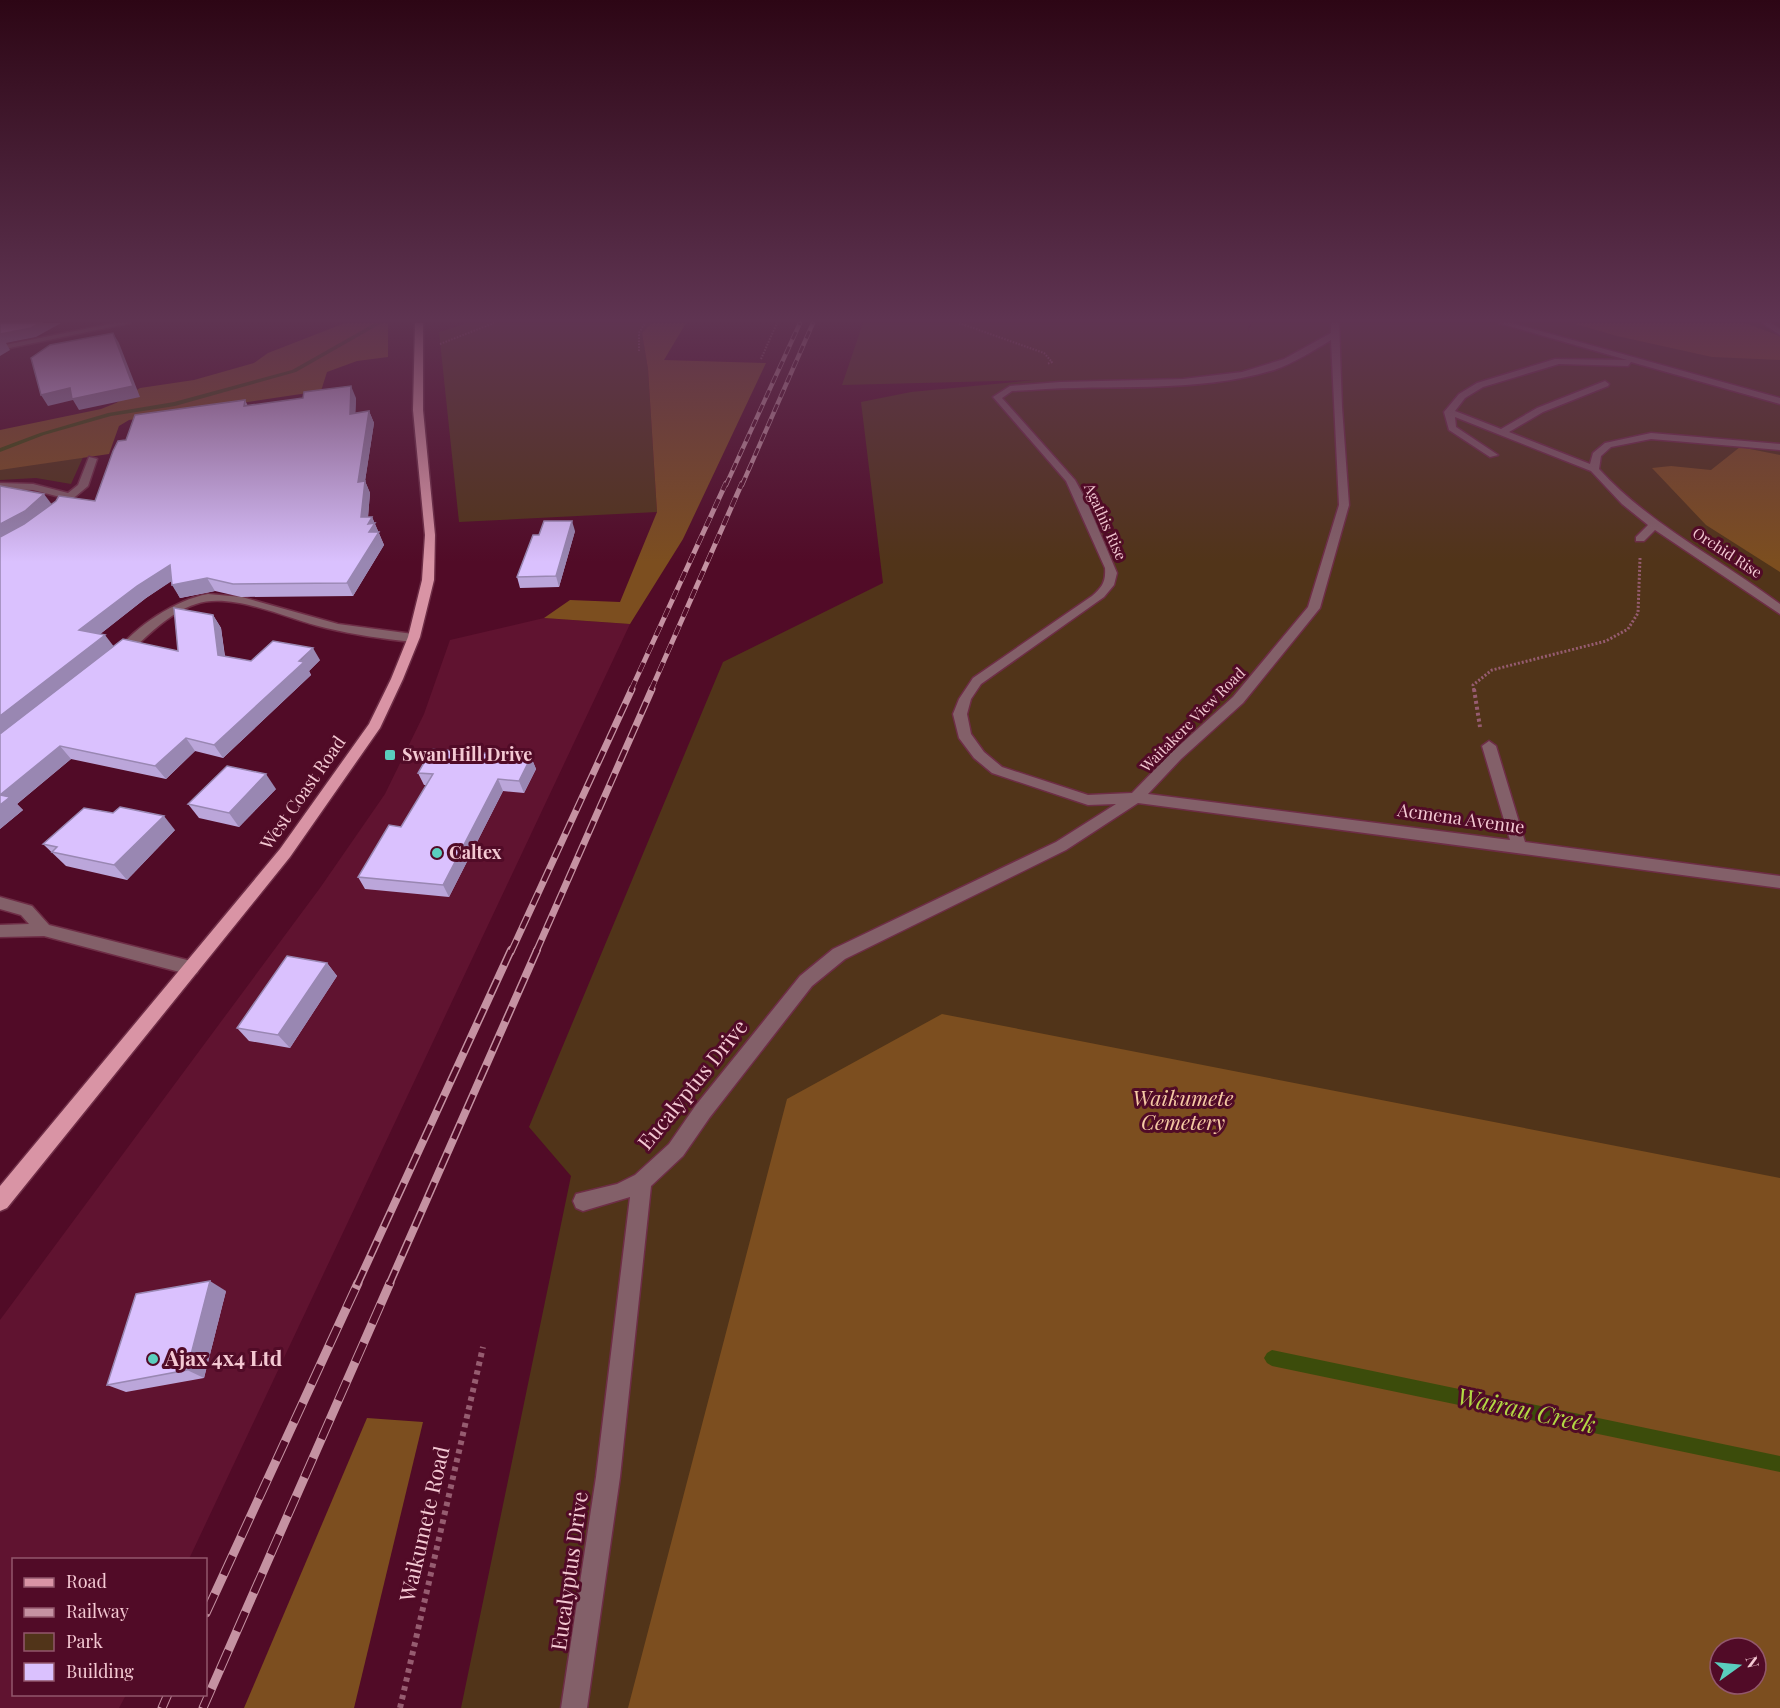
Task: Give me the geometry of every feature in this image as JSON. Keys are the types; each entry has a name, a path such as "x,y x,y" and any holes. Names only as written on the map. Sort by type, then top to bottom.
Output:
{"main road":[{"name":"West Coast Road","path":"0,1201 285,854 375,725 413,638 428,580 430,535 418,403"}],"street":[{"name":"Agathis Rise","path":"1002,403 1076,490 1111,568 1112,578 1109,588 1096,598 977,681 965,699 960,714 963,735 979,755 997,770 1088,800 1136,798"},
{"name":"Waitakere View Road","path":"1136,798 1176,756 1238,700 1314,608 1344,505 1337,403"},
{"path":"1457,403 1449,412 1452,428 1493,454"},
{"path":"1502,432 1540,410 1558,403"},
{"path":"1449,412 1594,469 1596,455 1608,445 1652,436 1780,447"},
{"path":"51,517 64,506 66,499 81,489 92,459"},
{"name":"Orchid Rise","path":"1594,469 1614,493 1654,525 1738,578 1780,610"},
{"path":"0,486 14,485 53,491 65,495 66,499"},
{"path":"1640,539 1654,525"},
{"path":"115,658 178,608 193,600 215,596 329,626 371,634 413,638"},
{"path":"1489,746 1519,847"},
{"name":"Acmena Avenue","path":"1136,798 1304,817 1780,882"},
{"name":"Eucalyptus Drive","path":"574,1708 608,1477 642,1182 676,1150 703,1111 806,981 839,954 1061,846 1136,798"},
{"path":"0,903 26,910 44,930"},
{"path":"0,931 44,930 191,968"},
{"path":"583,1202 618,1193 642,1182"}],"path":[{"path":"1489,746 1480,727 1473,685 1492,670 1606,640 1628,629 1638,613 1640,539"},
{"name":"Waikumete Road","path":"400,1708 483,1347"}],"shaded area":[{"path":"544,618 630,624 189,1558 12,1558 12,1696 125,1696 119,1708 0,1708 0,1320 320,888 385,794 424,714 450,640"}],"green space":[{"path":"116,403 243,403 129,420 119,426 109,454 0,470 0,430 101,409"},
{"path":"446,403 650,403 657,512 459,522"},
{"path":"650,403 747,403 683,539 630,624 544,618 570,600 620,602 657,512"},
{"name":"Waikumete Cemetery","path":"861,403 1780,403 1780,1708 461,1708 571,1176 529,1127 723,662 883,583"},
{"path":"1740,447 1780,455 1780,572 1706,525 1652,468 1671,466 1711,470"},
{"path":"84,455 71,484 36,478 0,480 0,467"},
{"path":"942,1014 1780,1178 1780,1708 628,1708 787,1099"},
{"path":"367,1418 423,1422 354,1708 244,1708"}],"building":[{"path":"225,403 245,403 244,406 268,403 350,403 350,414 369,411 358,482 365,481 361,517 372,517 368,524 375,523 369,532 379,532 347,583 233,584 207,578 172,585 170,565 137,586 79,630 105,635 0,716 0,537 24,524 56,501 59,496 95,501 113,451 118,441 126,440 135,415"},
{"path":"0,486 44,494 25,511 0,524"},
{"path":"544,521 572,521 556,576 517,577 533,535 539,535"},
{"path":"174,608 213,615 218,655 251,661 273,641 313,648 299,661 304,662 214,745 186,738 155,766 60,746 0,795 0,734 123,639 178,651"},
{"path":"432,749 531,757 519,781 498,779 443,885 358,877 389,825 401,827 433,774 418,773"},
{"path":"227,766 266,774 229,813 188,804"},
{"path":"0,795 10,797 0,805"},
{"path":"120,807 164,816 114,865 52,852 57,847 43,844 84,808 113,813"},
{"path":"287,956 327,963 278,1035 237,1028"},
{"path":"210,1281 187,1370 107,1385 136,1294"}],"waterway":[{"path":"0,450 42,434 110,414 180,403"},
{"name":"Wairau Creek","path":"1272,1358 1780,1464"}],"railway":[{"path":"726,485 764,403"},
{"path":"742,485 778,403"},
{"path":"631,690 726,483"},
{"path":"651,690 742,483"},
{"path":"511,952 632,689"},
{"path":"536,952 652,689"},
{"path":"357,1285 511,950"},
{"path":"389,1285 537,950"},
{"path":"207,1611 358,1283"},
{"path":"203,1708 390,1283"},
{"path":"162,1708 167,1696"}],"place":[{"name":"Swan Hill Drive","path":"390,755"},
{"name":"Caltex","path":"437,853"},
{"name":"Ajax 4x4 Ltd","path":"153,1359"}]}
